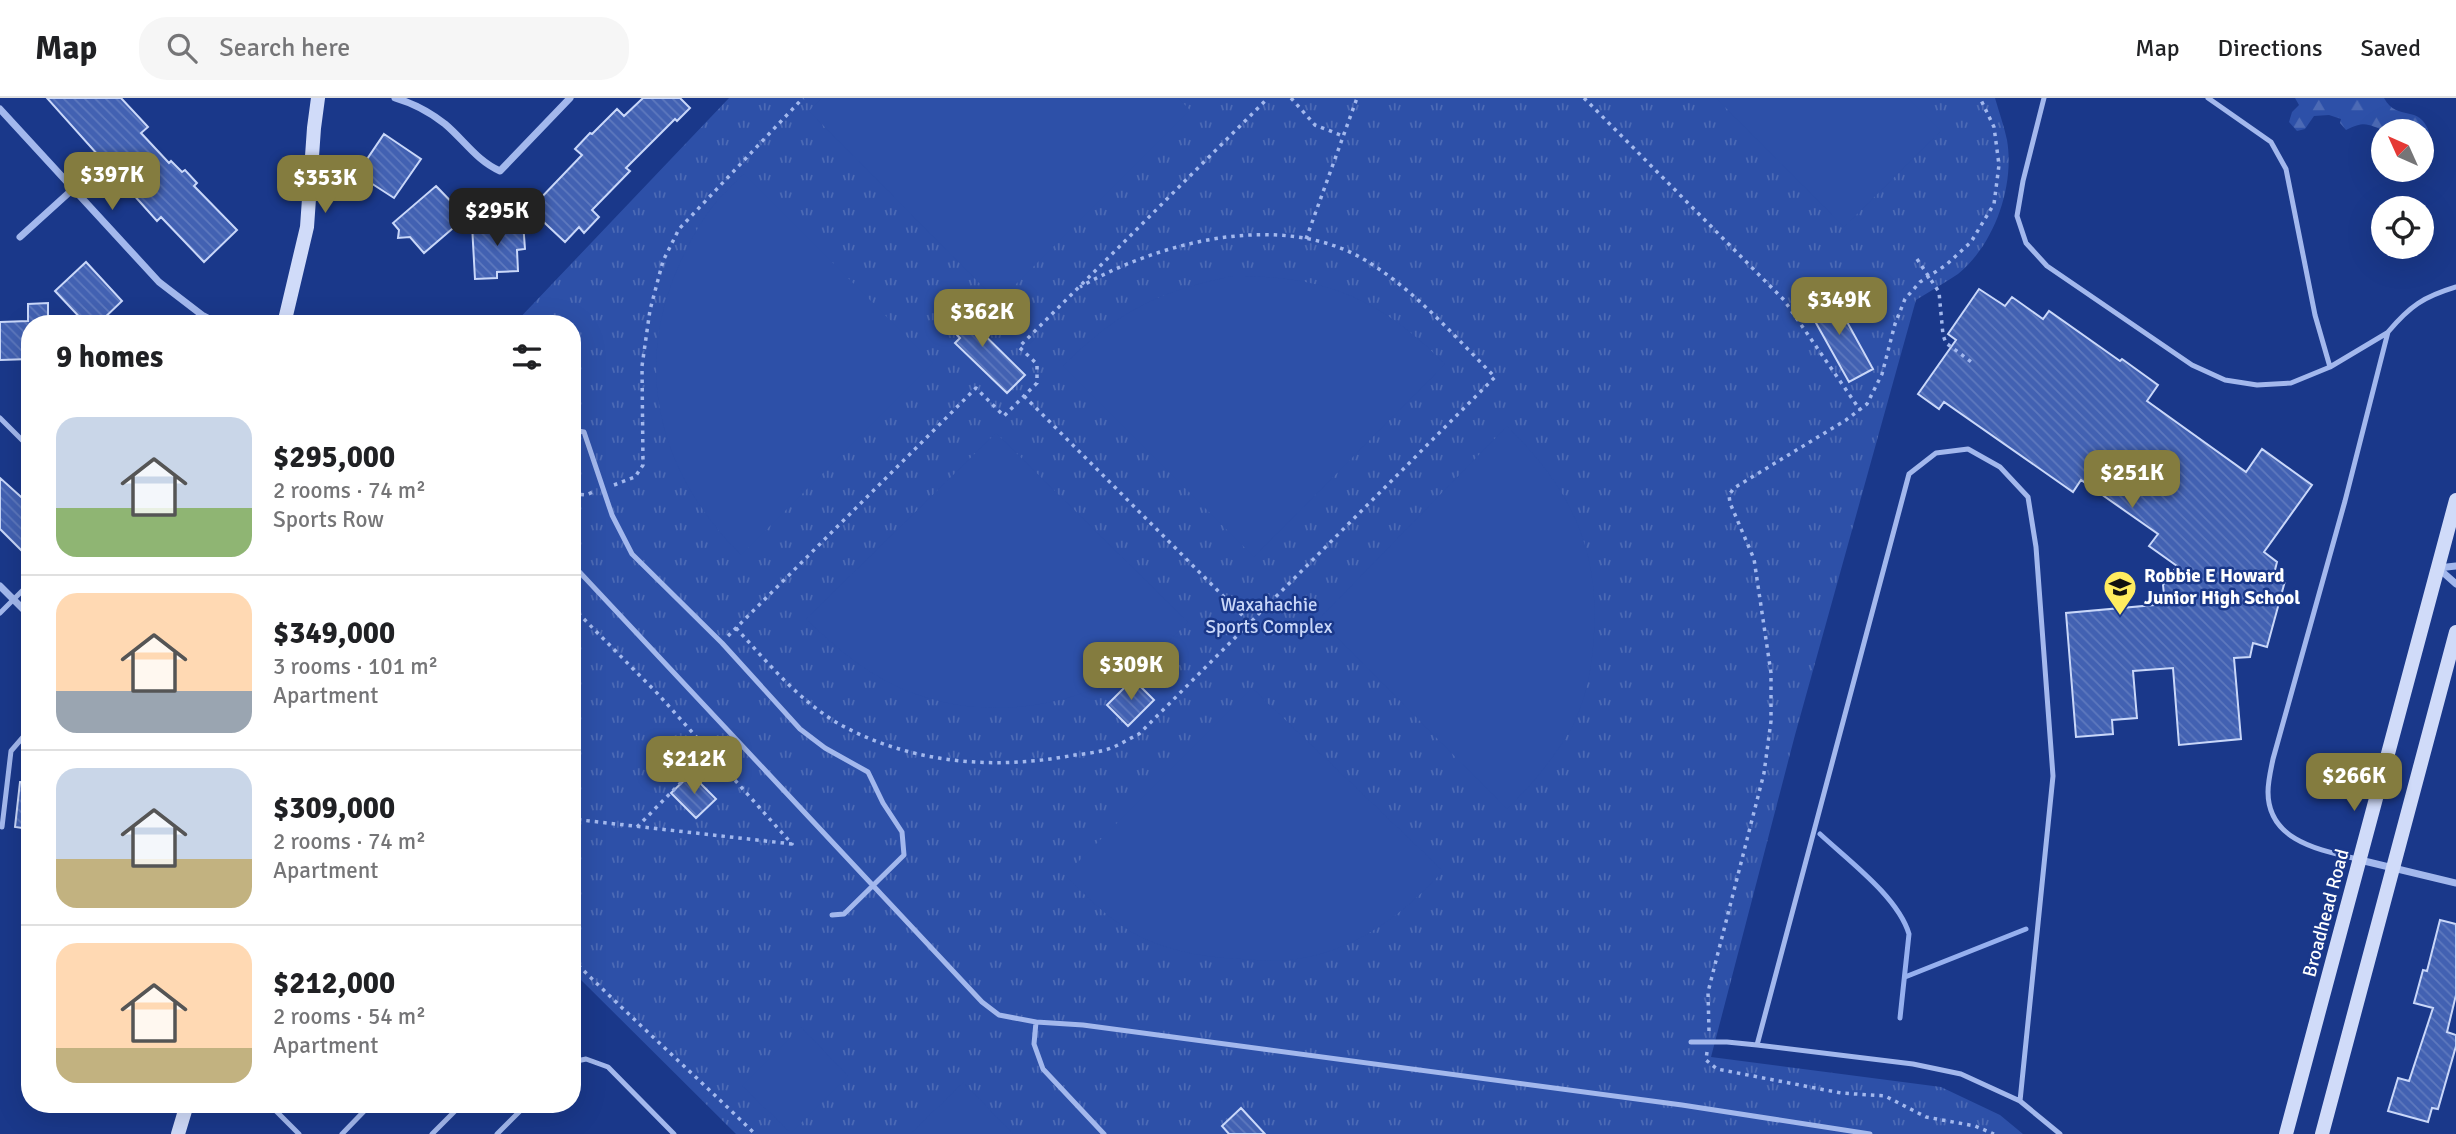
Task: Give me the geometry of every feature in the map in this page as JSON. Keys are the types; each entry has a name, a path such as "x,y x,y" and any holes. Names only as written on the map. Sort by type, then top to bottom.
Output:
{"street":[{"path":"286,315 307,227 318,98"},
{"path":"396,98 406,101 444,124 485,164 500,171 570,98"},
{"path":"0,109 159,282 202,315"},
{"path":"20,237 73,189"},
{"name":"Broadhead Road","path":"2286,1134 2456,500"},
{"path":"2438,568 2456,566"},
{"path":"2438,568 2456,584"},
{"path":"0,586 21,608"},
{"path":"2322,1134 2456,632"},
{"path":"2360,860 2456,883"},
{"path":"178,1134 184,1113"}],"lane":[{"path":"2044,98 2017,216 2026,243 2047,266 2192,365 2225,380 2257,385 2291,383 2330,368 2388,332 2403,314 2429,295 2456,287"},
{"path":"2208,98 2271,142 2286,169 2315,315 2330,368"},
{"path":"2360,860 2305,845 2285,833 2273,818 2268,793 2273,759 2345,500 2388,332"},
{"path":"0,418 21,439"},
{"path":"581,432 584,432 612,515 632,554 722,643 800,729 825,748 868,772 883,803 902,832 904,855 844,914 832,915"},
{"path":"1757,1045 1909,474 1936,453 1968,449 2000,467 2028,497 2036,547 2053,776 2020,1101"},
{"path":"581,574 982,1002 999,1015 1036,1022 1096,1027 1682,1105 1870,1134"},
{"path":"0,613 21,592"},
{"path":"2,827 11,751 21,739"},
{"path":"1036,1022 1034,1044 1043,1069 1104,1134"},
{"path":"1691,1042 1757,1045 1913,1064 1961,1074 2020,1101 2060,1134"},
{"path":"581,1060 586,1059 608,1067 674,1134"},
{"path":"278,1113 299,1134"},
{"path":"342,1134 362,1113"},
{"path":"432,1134 453,1113"},
{"path":"497,1134 516,1113"}],"path":[{"path":"581,495 635,477 643,465 642,366 650,310 663,261 679,229 803,98"},
{"path":"722,643 976,388 1004,416 1037,383 1037,364 1019,347 1268,98"},
{"path":"1291,98 1315,125 1343,136"},
{"path":"1306,239 1356,98"},
{"path":"1584,98 1784,300 1860,410"},
{"path":"1980,98 1994,127 1999,165 1994,204 1971,242 1946,265 1920,282 1905,299 1895,324 1882,374 1867,404 1846,420 1734,488 1728,495 1754,559 1771,673 1771,721 1764,773 1708,992 1710,1022 1706,1060 1717,1069 1841,1093 1885,1096 1926,1117 1975,1126 1994,1134"},
{"path":"737,628 786,682 814,706 851,730 907,753 968,763 1020,763 1107,750 1139,734 1495,377 1391,277 1363,258 1306,239 1283,235 1256,235 1222,237 1191,243 1130,263 1080,287"},
{"path":"1917,259 1939,292 1946,343 1974,364"},
{"path":"1024,396 1250,623"},
{"path":"581,616 658,694 792,844 581,820"},
{"path":"637,827 709,754"},
{"path":"581,968 755,1134"}],"green space":[{"name":"Waxahachie Sports Complex","path":"729,98 1995,98 2007,140 2009,158 2005,195 1991,231 1971,262 1958,274 1916,300 1795,735 1711,1057 1941,1087 2000,1115 2023,1134 736,1134 581,980 581,315 523,315"},
{"path":"822,98 1178,98 1190,110 998,302 809,111"},
{"path":"1716,98 1908,98 1941,131 1844,227"},
{"path":"2295,98 2384,98 2396,110 2421,119 2371,119 2371,125 2359,125 2346,130 2340,123 2341,119 2329,115 2314,116 2305,129 2297,131 2289,122 2292,112 2299,105"},
{"path":"744,174 933,363 741,555 715,526 694,496 677,464 665,430 658,395 656,359 661,323 671,285 685,252 710,210"},
{"path":"1233,276 1296,280 1350,295 1397,322 1445,364 1254,557 1063,366 1102,331 1140,306 1182,289"},
{"path":"1507,426 1550,475 1566,500 1587,553 1593,582 1595,613 1591,668 1576,720 1549,761 1507,809 1319,619"},
{"path":"996,433 1188,622 1162,648 1132,671 1073,696 1010,708 946,703 886,681 834,645 806,619"},
{"path":"1252,688 1443,871 1411,903 1355,941 1313,956 1284,961 1204,956 1179,951 1143,938 1101,910 1065,875"},
{"path":"801,1027 848,1076 791,1133 742,1086"},
{"path":"963,1083 1013,1134 910,1134"}],"building":[{"path":"47,98 121,98 148,127 141,133 169,163 171,161 182,172 185,170 197,183 194,186 237,230 204,262 161,217 157,221"},
{"path":"643,98 680,98 690,108 677,121 675,119 626,168 630,171 592,210 599,217 584,233 579,227 565,242 533,212 539,206 536,203 582,155 575,149 590,133 617,109 624,116"},
{"path":"384,134 421,159 394,198 357,174"},
{"path":"436,186 466,217 424,253 410,237 398,238 399,230 393,223"},
{"path":"523,222 525,249 517,250 518,271 497,272 497,278 475,279 472,225"},
{"path":"86,262 122,301 107,315 78,315 55,291"},
{"path":"1979,289 2005,306 2012,297 2043,319 2049,311 2120,361 2122,359 2158,385 2147,401 2246,472 2262,449 2312,485 2264,552 2277,562 2273,578 2285,581 2267,647 2253,643 2250,657 2234,658 2241,739 2179,745 2173,668 2133,671 2137,718 2112,720 2113,734 2076,737 2066,613 2165,604 2163,585 2177,566 2149,546 2158,534 2081,480 2073,492 1944,402 1939,409 1918,394 1956,340 1948,334"},
{"path":"1830,291 1873,369 1849,382 1806,305"},
{"path":"951,302 1025,375 1007,393 955,343 960,338 938,315"},
{"path":"48,303 48,315 28,315 28,304"},
{"path":"21,321 21,359 0,360 0,322"},
{"path":"0,478 21,497 21,550 0,529"},
{"path":"1133,679 1154,700 1128,726 1107,705"},
{"path":"691,774 716,799 696,818 671,793"},
{"path":"20,782 21,782 21,828 15,827"},
{"path":"2440,920 2456,924 2456,995 2447,1032 2456,1035 2456,1046 2438,1109 2432,1108 2428,1122 2388,1111 2398,1078 2409,1081 2433,1008 2414,1003 2423,970 2427,971"},
{"path":"1241,1108 1265,1134 1229,1134 1222,1126"}],"waterway":[{"path":"1820,834 1884,893 1903,920 1909,934 1900,1018"},
{"path":"1905,977 2026,929"}],"place":[{"name":"Robbie E Howard Junior High School","path":"2120,617"}]}
